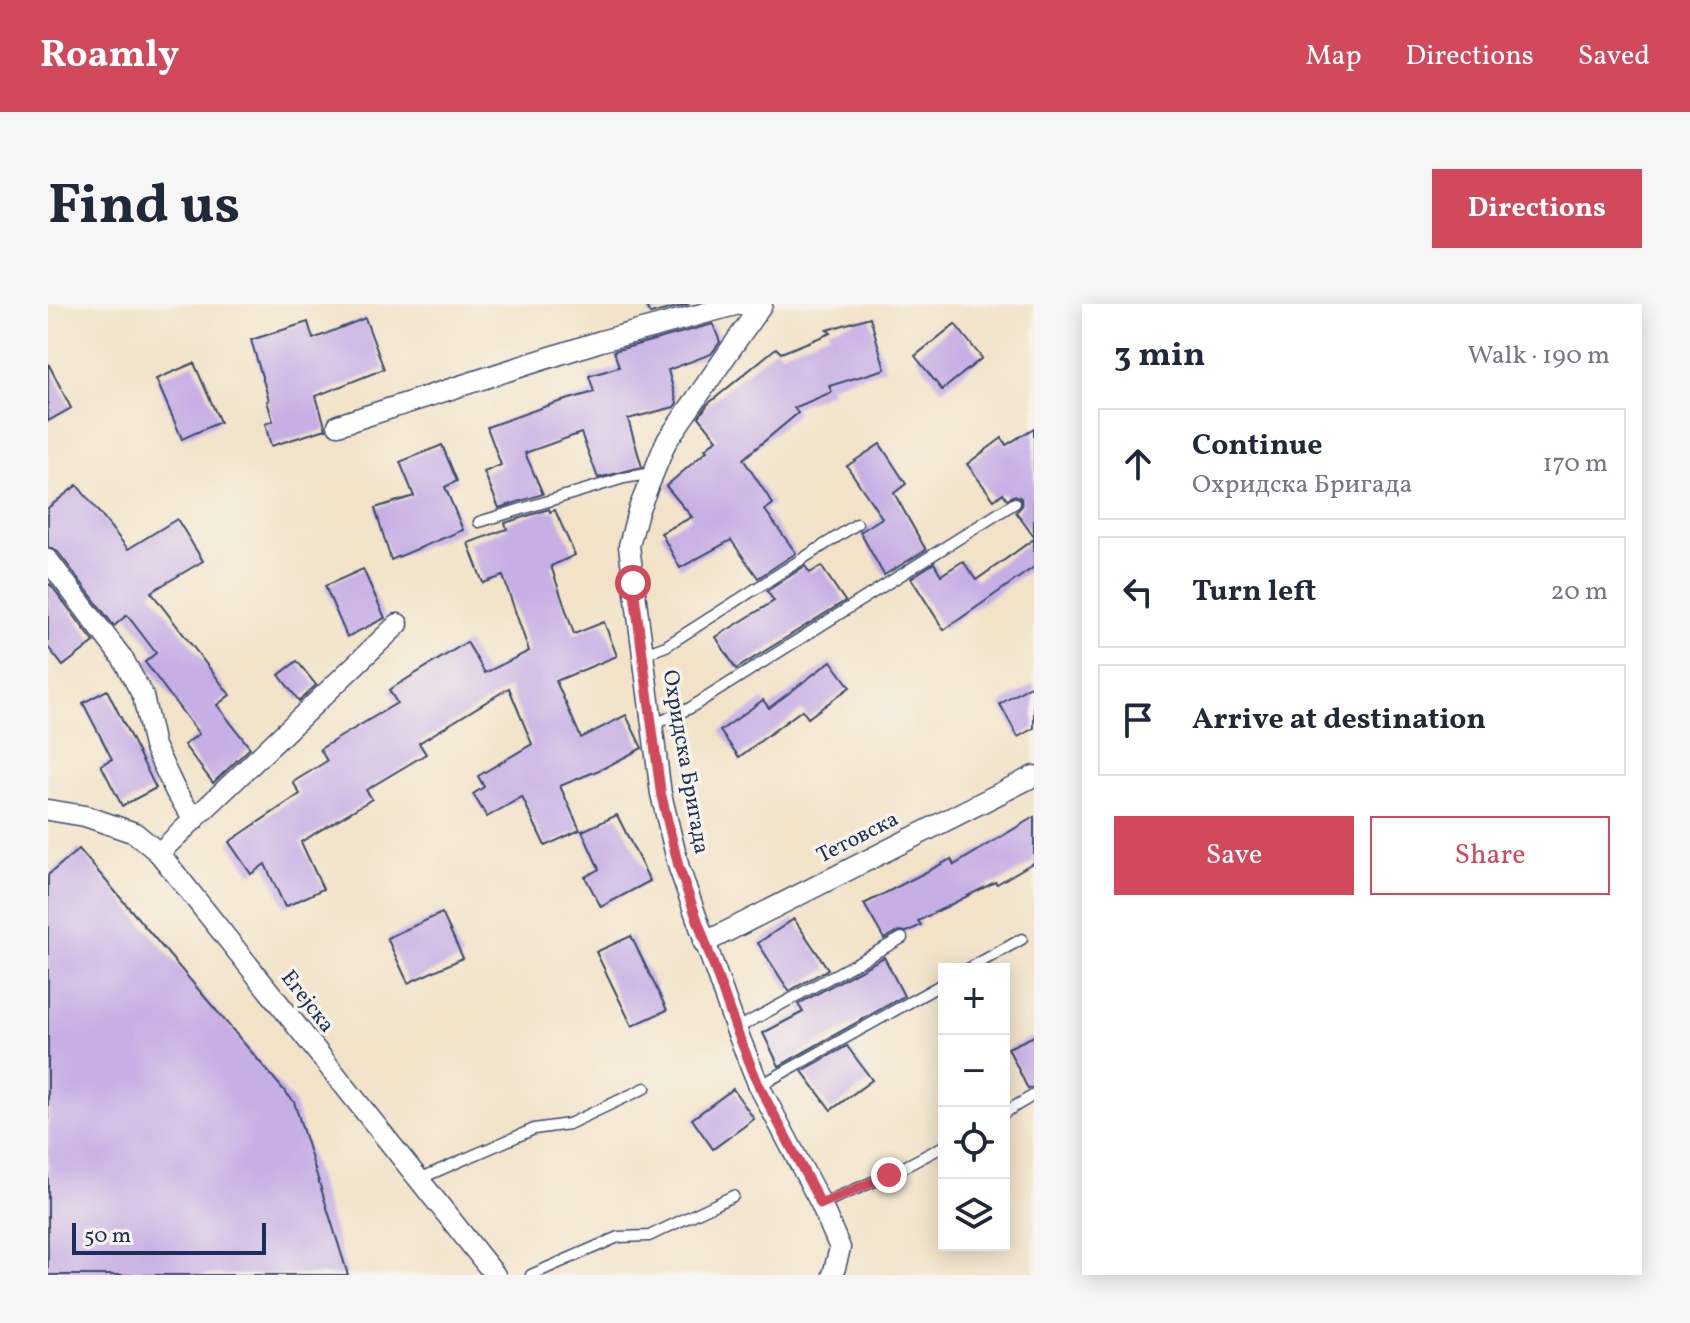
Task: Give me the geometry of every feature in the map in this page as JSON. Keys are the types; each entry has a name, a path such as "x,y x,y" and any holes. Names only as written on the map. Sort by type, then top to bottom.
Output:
{"street":[{"name":"Охридска Бригада","path":"338,425 601,341 739,304 760,306 666,442 638,511 629,546 661,794 679,868 759,1086 821,1204 840,1248 833,1275"},
{"path":"48,560 123,659 143,696 154,746 176,792 194,820"},
{"path":"159,853 398,624"},
{"name":"Тетовска","path":"704,943 1034,776"},
{"name":"Егејска","path":"48,810 85,816 135,833 159,853 495,1275"}],"lane":[{"path":"479,522 624,478 653,473"},
{"path":"651,726 690,708 1015,503"},
{"path":"642,655 666,646 857,524"},
{"path":"736,1029 902,938"},
{"path":"979,963 1022,939"},
{"path":"759,1086 938,986"},
{"path":"417,1180 534,1129 569,1124 645,1088"},
{"path":"1010,1109 1034,1095"},
{"path":"821,1204 889,1175 938,1149"},
{"path":"531,1275 618,1237 649,1236 733,1196"}],"building":[{"path":"645,304 689,304 650,314"},
{"path":"870,317 885,369 829,386 832,392 794,408 798,413 743,459 773,504 765,510 796,553 758,578 731,540 680,568 661,533 692,517 666,486 717,439 699,417 708,404 776,348 781,353 831,333 827,330"},
{"path":"365,318 384,369 316,396 326,429 271,446 265,424 273,421 251,340 308,322 313,339"},
{"path":"713,324 720,342 711,354 668,370 677,403 674,407 628,419 642,467 598,478 581,433 525,453 543,494 499,508 484,472 501,465 487,427 594,392 589,376 619,367 614,351"},
{"path":"955,324 982,358 942,390 915,356"},
{"path":"48,363 71,408 48,421"},
{"path":"194,363 220,422 182,439 156,379"},
{"path":"1034,428 1034,537 1016,512 1022,506 1021,498 1015,495 1007,499 1003,493 994,500 967,464 1002,438 1006,445"},
{"path":"880,444 906,484 894,493 926,550 884,575 860,532 882,518 847,466"},
{"path":"442,445 457,481 445,487 463,530 391,560 375,508 414,496 400,462"},
{"path":"77,485 128,549 177,519 203,561 151,592 230,695 217,705 250,748 213,783 184,745 199,734 145,662 156,653 127,615 114,626 58,552 48,547 48,508"},
{"path":"549,509 550,512 555,510 575,555 551,566 574,634 604,622 617,656 556,681 581,738 626,715 642,748 560,786 580,830 545,846 522,797 487,817 473,794 484,787 478,776 532,744 509,688 419,743 426,754 366,790 372,799 301,842 323,889 285,907 265,864 251,874 229,842 300,794 293,782 327,761 320,749 397,703 389,690 467,642 485,673 529,651 503,576 483,583 468,543 507,529 505,523"},
{"path":"1034,539 1034,567 944,630 911,578 934,563 941,575 963,561 976,580"},
{"path":"805,566 810,573 821,566 845,601 736,669 716,637 774,601 767,591"},
{"path":"363,569 385,618 347,637 325,586"},
{"path":"50,584 94,642 63,666 48,647"},
{"path":"297,661 316,685 299,701 279,675"},
{"path":"831,661 850,687 808,718 802,710 739,757 720,731 763,700 769,708"},
{"path":"1034,684 1034,728 1018,737 1000,704"},
{"path":"107,690 156,788 122,806 101,765 112,759 83,703"},
{"path":"617,815 650,881 601,907 585,877 599,869 582,831"},
{"path":"1034,817 1034,862 997,884 995,882 918,921 921,925 884,939 864,904 951,859 954,865"},
{"path":"79,849 294,1102 348,1275 48,1275 48,875"},
{"path":"442,913 463,958 408,983 387,938"},
{"path":"794,919 828,969 789,991 758,943"},
{"path":"631,936 667,1010 632,1026 596,952"},
{"path":"884,957 904,996 779,1066 763,1033 803,1012 798,1004"},
{"path":"1034,1036 1034,1087 1028,1089 1010,1047"},
{"path":"847,1046 872,1080 831,1110 802,1071"},
{"path":"733,1089 754,1119 713,1149 692,1119"}],"route":[{"path":"633,583 661,794 679,868 759,1086 821,1204 889,1175"}]}
